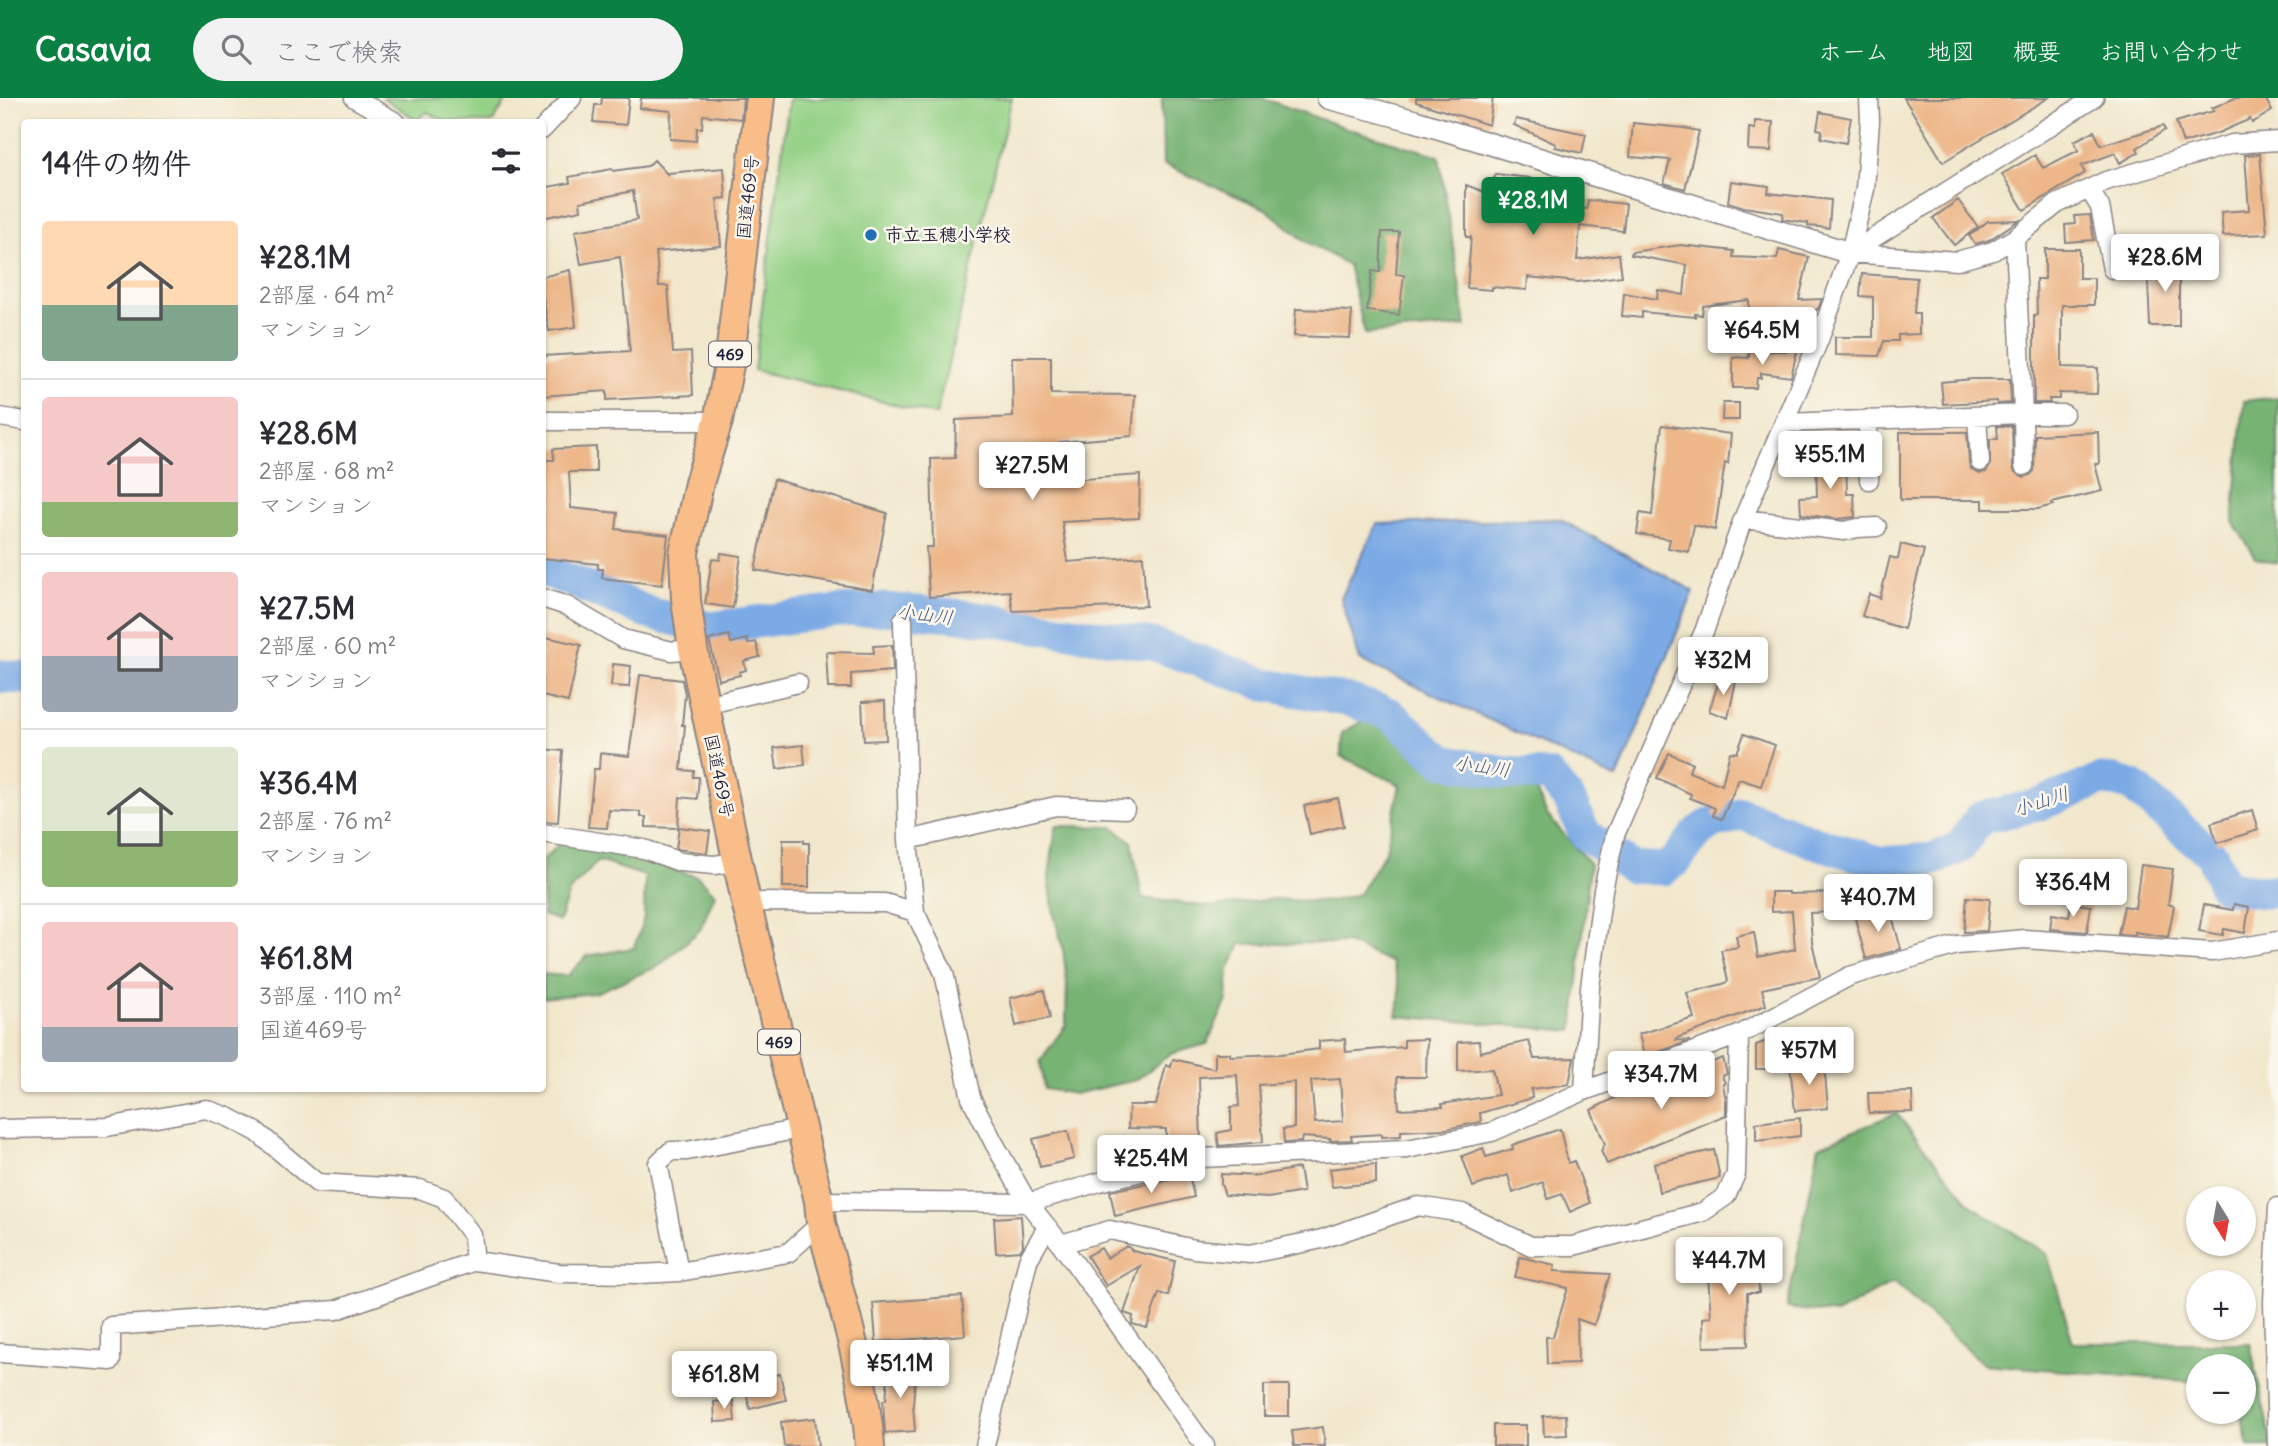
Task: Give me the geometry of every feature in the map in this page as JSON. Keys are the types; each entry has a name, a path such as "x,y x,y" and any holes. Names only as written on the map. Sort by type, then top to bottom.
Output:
{"highway":[{"name":"国道469号","path":"760,98 729,365 718,421 699,483 684,553 687,607 737,862 857,1361 868,1412 870,1446"}],"street":[{"path":"354,98 391,119"},
{"path":"546,126 572,98"},
{"path":"1328,98 1415,121 1850,253 1957,261 1993,251 2015,239 2057,204 2106,181 2231,144 2278,141"},
{"path":"1584,1091 1590,987 1606,874 1614,839 1705,629 1743,519 1819,340 1850,253 1865,190 1870,98"},
{"path":"1850,253 2094,98"},
{"path":"2089,189 2100,207 2112,269"},
{"path":"2015,239 2024,466"},
{"path":"1737,339 1819,340"},
{"path":"1785,423 2064,414"},
{"path":"1976,416 1980,462"},
{"path":"0,417 21,420"},
{"path":"1868,419 1869,480"},
{"path":"546,421 718,421"},
{"path":"1743,519 1844,531 1877,527"},
{"path":"546,599 567,606 623,639 672,651 693,643"},
{"path":"903,620 908,840 915,912 944,973 971,1098 1027,1203 1060,1244 1205,1446"},
{"path":"705,705 799,682"},
{"path":"908,840 1056,806 1125,809"},
{"path":"546,833 644,849 680,862 737,862"},
{"path":"746,902 885,903 915,912"},
{"path":"0,1353 111,1361 111,1326 336,1310 475,1261 559,1273 679,1272 788,1253 820,1212 1027,1203 1103,1181 1200,1158 1407,1149 1492,1132 1584,1091 1739,1035 1850,976 1957,945 2025,939 2212,952 2278,941"},
{"path":"1060,1244 1110,1230 1194,1249 1250,1254 1322,1239 1418,1206 1462,1213 1531,1247 1573,1246 1703,1212 1726,1196 1736,1174 1739,1035"},
{"path":"0,1129 107,1126 206,1109 257,1132 317,1182 420,1189 444,1198 472,1235 475,1261"},
{"path":"679,1272 658,1163 671,1151 687,1151 800,1129"},
{"path":"2277,1446 2273,1301 2278,1207"},
{"path":"985,1446 1028,1260 1047,1227"}],"green space":[{"path":"383,98 508,98 495,119 442,119 427,112 415,119"},
{"path":"789,98 1012,98 936,415 754,370"},
{"path":"1162,98 1262,98 1340,126 1439,156 1466,326 1365,334 1348,265 1305,241 1266,209 1163,164"},
{"path":"2278,397 2278,564 2256,558 2233,522 2244,401"},
{"path":"1371,716 1451,770 1528,773 1547,815 1590,864 1573,1031 1397,1016 1399,988 1391,962 1347,943 1241,944 1229,969 1227,1000 1207,1044 1170,1054 1136,1080 1074,1094 1044,1089 1040,1061 1066,1025 1067,983 1063,948 1054,915 1049,877 1056,826 1113,827 1132,842 1142,898 1211,907 1271,899 1329,902 1359,894 1386,850 1400,785 1341,756 1342,733"},
{"path":"561,842 646,861 698,877 715,894 700,930 659,966 595,993 546,998 546,974 567,976 587,956 634,948 644,918 645,876 598,861 569,892 559,921 546,916 546,857"},
{"path":"1896,1113 1972,1206 2047,1254 2073,1343 2250,1343 2252,1354 2186,1354 2186,1381 1983,1364 1894,1282 1836,1314 1787,1308 1819,1146"},
{"path":"2256,1371 2272,1446 2249,1446 2243,1424 2256,1424"}],"water":[{"path":"1559,519 1694,591 1617,779 1360,660 1341,598 1377,524"}],"building":[{"path":"602,98 629,98 626,125 593,122 595,105 601,105"},
{"path":"641,98 743,98 741,119 703,115 702,128 697,128 696,141 670,139 671,111 640,108"},
{"path":"1416,98 1493,98 1489,125 1416,102"},
{"path":"1904,98 2048,98 1943,162"},
{"path":"2235,98 2265,98 2272,111 2252,123 2250,119 2218,133 2183,143 2176,122 2214,111 2212,108"},
{"path":"1820,112 1851,118 1846,143 1821,138 1822,130 1817,129"},
{"path":"1516,119 1586,134 1582,153 1555,147 1556,144 1514,125"},
{"path":"1755,121 1773,122 1771,151 1748,150 1749,128 1755,129"},
{"path":"1633,123 1699,131 1685,189 1664,183 1670,160 1630,157"},
{"path":"2163,126 2165,130 2137,148 2139,152 2120,163 2115,153 2081,166 2085,173 2024,210 2002,174 2035,155 2043,168 2079,150 2074,141 2094,131 2101,145"},
{"path":"2260,154 2267,234 2223,236 2221,212 2249,210 2245,155"},
{"path":"654,160 668,175 724,168 726,198 717,199 721,246 656,252 659,286 668,286 673,353 691,352 693,395 607,400 607,391 546,396 546,356 630,351 620,257 581,264 575,231 637,220 633,191 580,202 581,210 546,217 546,187 570,183 569,177 648,166"},
{"path":"1496,174 1530,178 1528,202 1587,209 1588,200 1626,204 1623,231 1580,226 1577,260 1619,254 1622,276 1578,282 1528,277 1527,290 1467,288 1471,237 1466,237 1466,185 1487,193"},
{"path":"1731,181 1769,186 1768,193 1831,200 1829,228 1808,226 1808,223 1782,219 1783,213 1728,202"},
{"path":"1958,200 1978,227 1954,245 1933,218"},
{"path":"2090,215 2094,240 2066,242 2065,225 2075,224 2074,216"},
{"path":"2019,220 1989,240 1975,244 1969,236 1988,221"},
{"path":"1382,232 1399,232 1396,274 1404,275 1399,315 1367,311 1372,271 1380,272"},
{"path":"1681,245 1734,251 1733,257 1777,259 1779,250 1809,257 1799,300 1822,299 1818,309 1811,312 1811,329 1749,328 1749,300 1703,306 1702,315 1695,314 1695,317 1642,312 1642,318 1622,316 1624,293 1657,299 1658,290 1684,295 1687,265 1631,255 1631,252"},
{"path":"2045,249 2079,249 2079,278 2094,278 2094,305 2062,305 2062,367 2098,368 2097,394 2059,393 2059,399 2049,399 2050,403 2034,403 2036,279 2045,279"},
{"path":"2179,261 2179,326 2150,326 2148,281 2153,281 2152,262"},
{"path":"570,270 576,327 549,331 546,276"},
{"path":"1862,274 1917,278 1914,313 1919,313 1919,334 1898,335 1898,341 1884,341 1879,356 1835,355 1835,337 1873,337 1873,297 1860,296"},
{"path":"1296,309 1352,311 1350,338 1294,336"},
{"path":"1749,351 1797,351 1791,377 1761,373 1761,378 1757,378 1756,388 1733,388 1733,357 1749,358"},
{"path":"1012,357 1051,357 1051,394 1135,395 1132,436 1060,442 1070,480 1140,475 1139,518 1062,522 1068,562 1143,556 1146,606 1013,611 1010,591 929,597 926,547 933,547 931,459 955,458 956,420 1013,417"},
{"path":"2010,379 2011,403 1997,404 1997,401 1943,404 1941,382"},
{"path":"1723,403 1739,403 1739,420 1722,420"},
{"path":"1662,425 1731,434 1715,530 1694,525 1689,552 1668,548 1670,539 1637,534 1640,513 1652,515"},
{"path":"1997,426 2012,426 2013,467 2015,472 2024,477 2034,471 2035,435 2098,432 2099,464 2095,464 2102,491 2038,509 1983,509 1983,500 1900,500 1900,432 1967,432 1969,463 1971,469 1980,473 1986,472 1990,466 1990,439 1998,439"},
{"path":"596,447 596,472 569,472 571,508 618,513 616,529 668,535 662,585 602,578 603,569 598,569 598,564 546,558 546,460 554,460 553,449"},
{"path":"1846,455 1847,494 1854,494 1855,517 1838,519 1801,514 1800,497 1817,496 1816,456"},
{"path":"774,479 887,513 872,590 755,570"},
{"path":"1901,544 1924,550 1904,629 1862,616 1869,594 1880,598 1890,557 1898,559"},
{"path":"721,553 741,556 733,608 705,604 712,559 720,560"},
{"path":"729,635 731,643 747,639 748,644 756,642 760,657 744,661 746,670 739,672 740,675 719,680 709,640"},
{"path":"546,637 581,645 568,702 546,697"},
{"path":"892,645 893,671 851,674 851,688 828,688 826,652 874,653 873,646"},
{"path":"613,664 631,666 629,687 611,686"},
{"path":"640,675 682,680 685,694 682,725 685,725 681,770 694,771 693,777 699,777 697,799 680,797 678,828 646,827 646,817 641,817 641,812 609,810 607,828 588,827 594,769 599,769 600,753 629,756"},
{"path":"1721,675 1736,681 1728,718 1709,711"},
{"path":"885,701 886,740 864,741 862,702"},
{"path":"1744,734 1775,745 1761,786 1739,779 1722,819 1713,816 1715,808 1690,798 1691,794 1657,778 1669,753 1692,763 1689,772 1722,785 1730,752 1737,753"},
{"path":"803,745 805,765 777,769 774,748"},
{"path":"546,749 563,751 558,822 546,821"},
{"path":"1338,798 1344,826 1310,834 1304,806"},
{"path":"2252,810 2258,830 2217,843 2211,823"},
{"path":"679,827 710,831 707,853 676,849"},
{"path":"783,840 804,840 804,843 809,843 809,887 783,887"},
{"path":"2141,865 2173,869 2168,904 2174,906 2168,937 2135,932 2135,935 2118,934 2124,906 2135,908"},
{"path":"1771,892 1832,893 1833,912 1810,913 1812,942 1820,977 1762,989 1766,1005 1677,1038 1676,1040 1690,1041 1644,1057 1639,1034 1694,1018 1687,993 1728,981 1721,950 1738,947 1736,936 1754,932 1758,957 1795,949 1792,911 1771,912"},
{"path":"1967,897 1990,899 1987,931 1964,932"},
{"path":"2071,903 2091,906 2087,932 2050,929 2052,914 2069,917"},
{"path":"2234,904 2249,907 2245,933 2224,929 2223,935 2199,931 2204,905 2233,910"},
{"path":"1890,909 1901,949 1866,959 1855,918"},
{"path":"1044,990 1050,1018 1016,1026 1010,998"},
{"path":"1778,1037 1778,1069 1756,1069 1756,1045"},
{"path":"1345,1039 1346,1052 1404,1047 1404,1040 1427,1039 1426,1077 1397,1077 1399,1109 1443,1107 1442,1104 1498,1095 1492,1069 1458,1071 1458,1042 1479,1041 1480,1052 1529,1041 1534,1059 1574,1058 1569,1084 1531,1089 1532,1098 1480,1113 1481,1122 1446,1129 1401,1131 1401,1136 1351,1136 1352,1140 1330,1141 1302,1137 1301,1142 1284,1143 1283,1129 1294,1128 1294,1082 1259,1085 1263,1142 1219,1146 1217,1133 1231,1130 1231,1107 1239,1106 1237,1075 1199,1077 1201,1144 1166,1145 1166,1129 1128,1128 1129,1105 1156,1105 1166,1065 1171,1067 1173,1059 1215,1069 1215,1053 1230,1053 1230,1056 1281,1054 1319,1049 1319,1041","holes":["1340,1079 1343,1121 1315,1123 1311,1081"]},
{"path":"1723,1058 1727,1074 1722,1076 1725,1083 1726,1115 1607,1164 1601,1151 1605,1144 1591,1110 1620,1095 1680,1078 1679,1075"},
{"path":"1824,1063 1828,1108 1795,1111 1790,1066"},
{"path":"1912,1092 1913,1112 1869,1113 1868,1093"},
{"path":"1800,1118 1800,1136 1756,1141 1756,1123"},
{"path":"1560,1129 1568,1163 1574,1161 1590,1203 1570,1212 1562,1194 1548,1199 1543,1182 1513,1193 1508,1175 1473,1187 1462,1156 1483,1148 1486,1157"},
{"path":"1068,1131 1074,1159 1040,1167 1033,1139"},
{"path":"1714,1150 1720,1178 1659,1192 1654,1163"},
{"path":"1376,1164 1376,1183 1332,1187 1329,1169"},
{"path":"1299,1168 1303,1192 1268,1198 1225,1195 1221,1184 1221,1174 1257,1176"},
{"path":"1189,1175 1194,1197 1115,1216 1110,1191"},
{"path":"1021,1216 1023,1246 1020,1251 996,1253 994,1218"},
{"path":"1127,1246 1133,1251 1175,1261 1168,1296 1159,1293 1147,1328 1132,1324 1133,1316 1124,1313 1140,1266 1106,1286 1087,1256 1101,1248 1107,1258"},
{"path":"1744,1246 1745,1262 1757,1262 1759,1293 1747,1293 1748,1346 1704,1347 1703,1318 1711,1317 1706,1249"},
{"path":"1520,1257 1555,1265 1554,1271 1610,1274 1594,1325 1577,1319 1578,1363 1547,1364 1546,1337 1553,1337 1568,1288 1515,1277"},
{"path":"962,1296 965,1335 876,1342 873,1303"},
{"path":"889,1365 916,1367 913,1405 915,1431 885,1433 883,1400 886,1400"},
{"path":"780,1374 786,1400 750,1409 744,1382"},
{"path":"1264,1385 1289,1385 1289,1416 1264,1416"},
{"path":"733,1400 735,1421 715,1422 714,1402"},
{"path":"1566,1415 1567,1435 1544,1436 1543,1416"},
{"path":"815,1418 818,1446 784,1446 781,1422"},
{"path":"1493,1425 1526,1425 1526,1446 1493,1446"},
{"path":"1323,1427 1325,1446 1294,1446 1292,1431"}],"waterway":[{"name":"小山川","path":"546,571 652,614 710,628 839,611 883,609 963,616 1152,644 1267,685 1351,701 1390,714 1443,761 1505,773 1549,776 1570,801 1585,834 1631,867 1664,869 1676,860 1699,831 1713,823 1742,814 1811,841 1882,863 1934,859 1960,847 1980,818 2038,805 2101,780 2132,786 2212,855 2225,887 2267,892 2278,890"},
{"name":"小山川","path":"0,676 21,678"}],"place":[{"name":"市立玉穂小学校","path":"871,235"}]}
